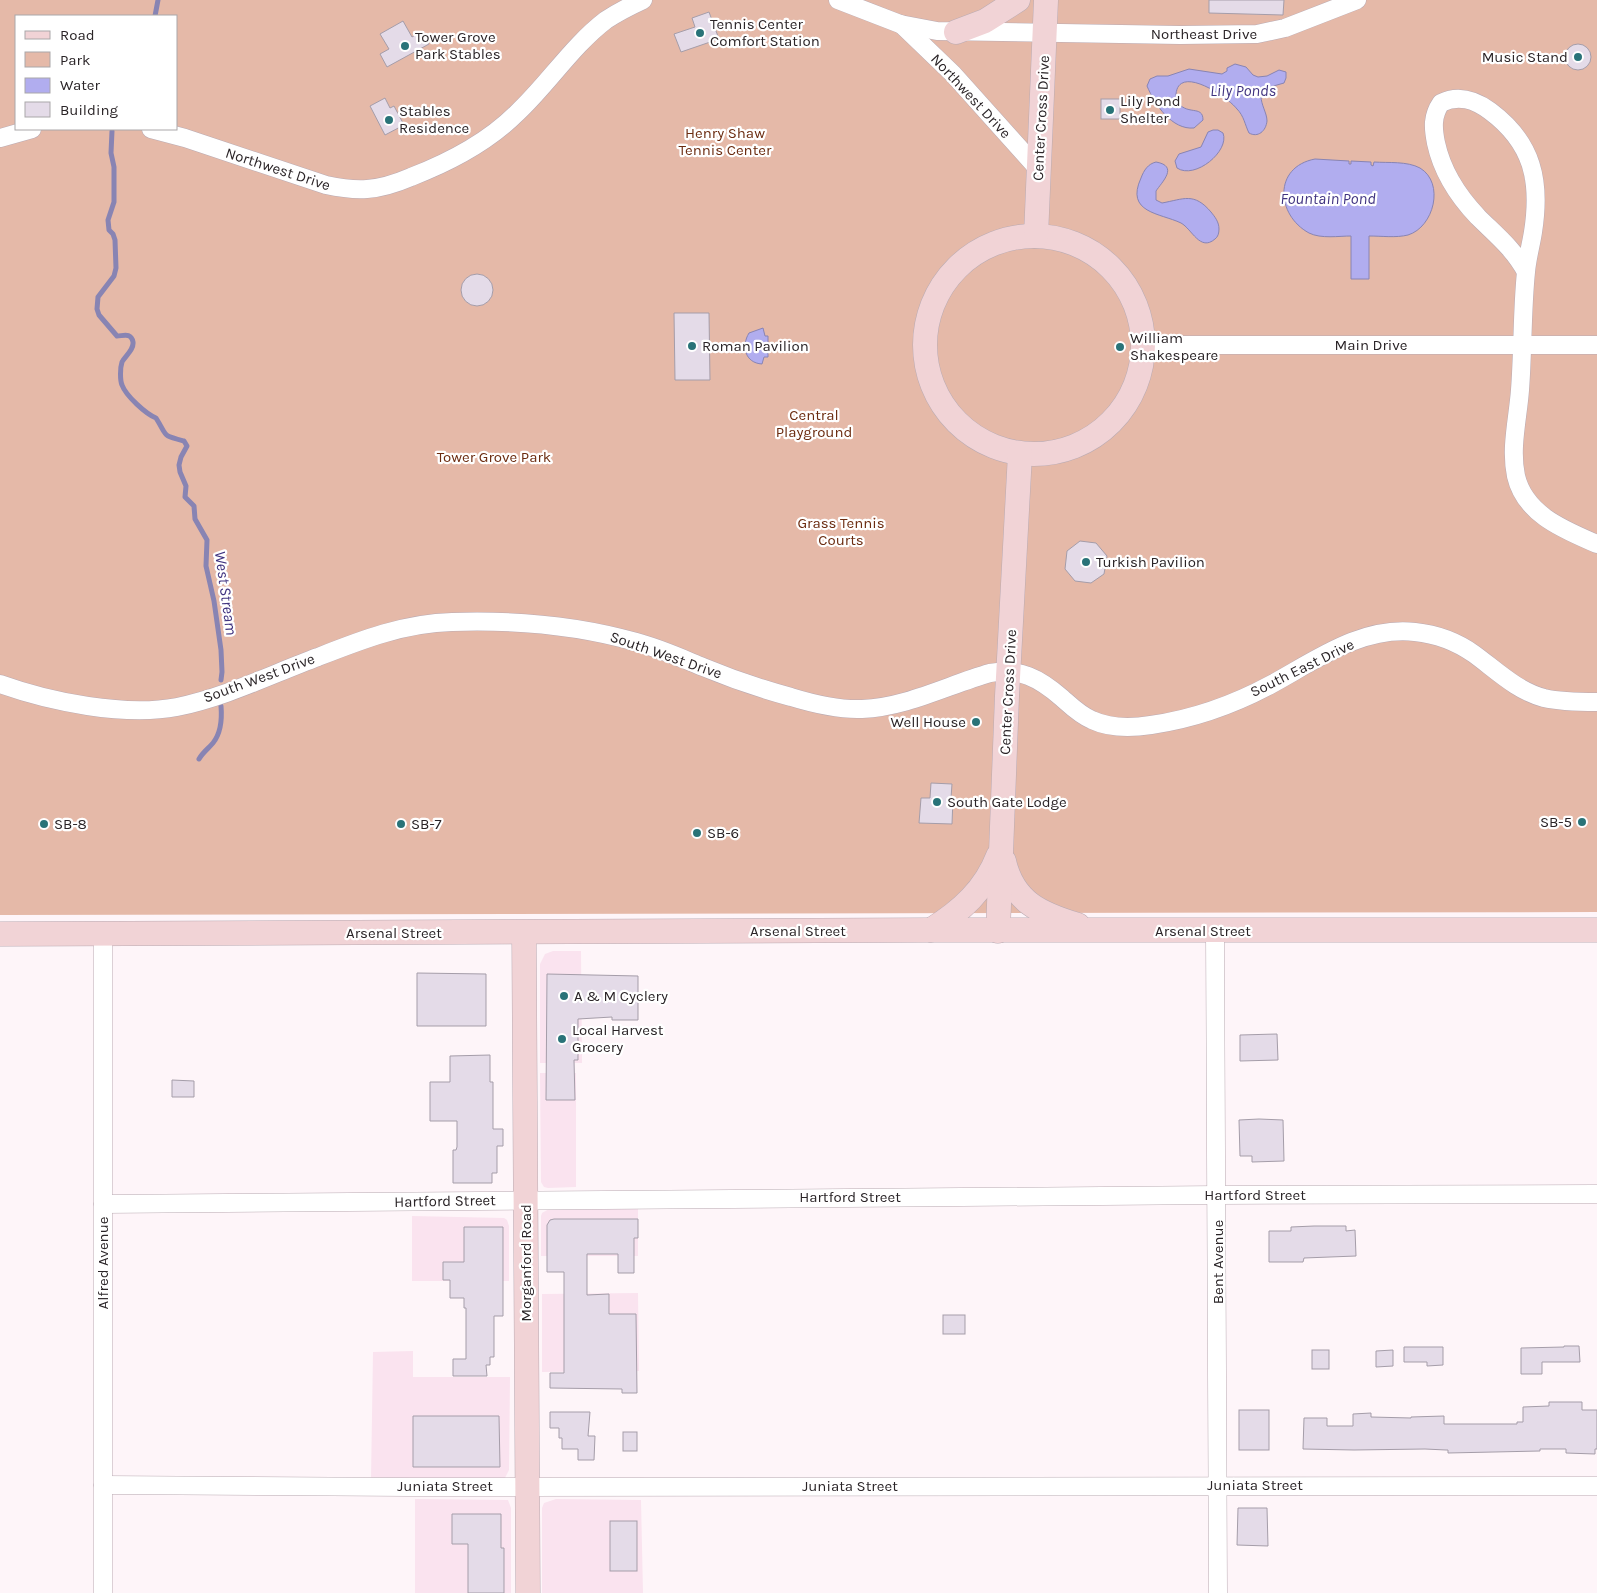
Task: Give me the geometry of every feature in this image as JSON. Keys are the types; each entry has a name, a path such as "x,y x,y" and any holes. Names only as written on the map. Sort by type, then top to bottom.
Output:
{"street":[{"name":"Northwest Drive","path":"155,130 185,138 326,185 345,189 383,187 445,163 494,134 531,99 578,46 606,20 643,0"},
{"name":"Northwest Drive","path":"838,0 900,24 937,31 1045,33"},
{"path":"956,32 984,21 1018,0"},
{"name":"Center Cross Drive","path":"1036,236 1046,0"},
{"name":"Northeast Drive","path":"1045,33 1257,34 1285,28 1357,0"},
{"name":"Northwest Drive","path":"900,24 953,74 1039,170"},
{"path":"1526,272 1512,251 1475,214 1462,198 1445,170 1438,151 1434,127 1434,117 1441,103 1453,98 1471,100 1494,114 1513,133 1525,151 1533,170 1536,186 1534,232 1526,272 1523,345 1515,446 1516,477 1528,500 1548,520 1597,544"},
{"path":"0,138 28,130"},
{"path":"1036,236 1064,240 1081,246 1111,266 1136,302 1141,319 1144,345 1142,366 1136,386 1119,414 1104,429 1077,446 1058,452 1037,454 1020,454 998,448 980,440 965,430 951,416 935,392 928,374 925,355 928,316 935,298 957,267 981,250 998,242 1017,237 1036,236"},
{"name":"Main Drive","path":"1144,345 1597,345"},
{"name":"Center Cross Drive","path":"998,931 1020,454"},
{"name":"South West Drive","path":"0,684 48,699 75,704 127,710 152,710 176,707 230,691 376,635 425,624 470,621 574,628 628,640 660,650 774,693 836,708 862,709 886,706 910,700 985,674 1010,671"},
{"name":"South East Drive","path":"1010,671 1038,680 1081,714 1097,722 1130,727 1149,726 1191,717 1243,697 1271,684 1320,656 1358,640 1385,633 1414,632 1435,636 1455,643 1474,654 1496,672 1519,686 1543,697 1566,701 1597,702"},
{"path":"931,930 960,909 978,892 992,872 1001,847"},
{"path":"1001,847 1006,870 1026,902 1051,916 1102,931"},
{"name":"Arsenal Street","path":"0,934 931,930 1597,930"},
{"name":"Bent Avenue","path":"1216,931 1218,1593"},
{"name":"Morganford Road","path":"524,933 528,1593"},
{"name":"Alfred Avenue","path":"103,934 103,1593"},
{"name":"Hartford Street","path":"103,1204 1218,1195 1597,1194"},
{"name":"Juniata Street","path":"103,1485 400,1487 1597,1486"}],"shaded area":[{"path":"553,951 581,951 582,1063 540,1063 540,964 545,954"},
{"path":"540,1073 576,1073 576,1187 548,1188 544,1187 541,1182"},
{"path":"638,1208 638,1256 541,1256 541,1216 542,1213 549,1209"},
{"path":"412,1216 504,1218 507,1220 509,1226 509,1281 412,1281"},
{"path":"638,1293 639,1371 542,1372 542,1294"},
{"path":"413,1351 413,1377 510,1377 509,1470 505,1478 371,1479 373,1352"},
{"path":"415,1499 508,1500 511,1508 511,1593 415,1593"},
{"path":"556,1499 641,1500 643,1593 542,1593 542,1508 544,1503"}],"green space":[{"name":"Tower Grove Park","path":"0,0 1597,0 1597,912 0,915"}],"water":[{"name":"Lily Ponds","path":"1235,64 1246,67 1253,75 1258,77 1267,76 1279,70 1286,72 1284,83 1270,87 1261,96 1267,121 1261,133 1255,135 1249,133 1243,118 1231,103 1223,96 1202,85 1191,82 1183,83 1177,88 1176,100 1180,105 1189,110 1197,111 1202,115 1203,120 1194,128 1178,125 1165,115 1147,86 1150,79 1157,76 1168,76 1189,69 1222,74 1227,71 1227,68"},
{"name":"Lily Ponds","path":"1213,130 1223,133 1224,140 1216,155 1209,162 1193,170 1184,171 1177,168 1175,161 1179,154 1201,147 1208,132"},
{"name":"Fountain Pond","path":"1315,159 1349,161 1349,164 1351,164 1351,161 1371,162 1373,166 1374,162 1409,164 1420,168 1428,175 1434,194 1430,214 1424,223 1408,235 1394,237 1369,236 1369,279 1351,279 1351,236 1324,237 1309,233 1298,225 1290,215 1285,204 1284,192 1286,181 1292,171 1301,164"},
{"path":"1156,162 1167,167 1168,171 1165,179 1156,191 1156,200 1162,203 1188,198 1199,202 1211,212 1218,222 1219,232 1215,239 1205,243 1196,238 1181,223 1155,214 1141,205 1137,190 1143,172"},
{"path":"763,328 765,336 768,336 768,357 764,357 762,364 752,361 748,357 745,343 749,333"}],"building":[{"path":"1209,0 1284,0 1283,15 1209,13"},
{"name":"Tennis Center Comfort Station","path":"709,12 719,39 681,52 674,34 695,27 692,18"},
{"name":"Tower Grove Park Stables","path":"403,21 412,37 422,31 429,44 387,67 380,54 389,49 380,34"},
{"name":"Music Stand","path":"1578,44 1587,48 1591,57 1587,66 1578,70 1569,66 1565,57 1569,48"},
{"name":"Stables Residence","path":"385,98 390,108 394,106 404,125 385,135 370,106"},
{"name":"Lily Pond Shelter","path":"1101,99 1120,99 1120,119 1101,119"},
{"path":"477,274 483,275 488,279 492,284 492,296 488,301 483,305 477,306 471,305 466,301 462,296 461,290 462,284 466,279 471,275"},
{"name":"Roman Pavilion","path":"674,313 709,313 710,380 675,380"},
{"name":"Turkish Pavilion","path":"1080,541 1096,543 1107,556 1104,574 1091,583 1075,581 1065,569 1067,551"},
{"name":"South Gate Lodge","path":"931,783 952,784 952,824 919,823 921,798 930,798"},
{"path":"417,973 486,974 486,1026 417,1026"},
{"path":"547,974 638,976 638,1020 612,1020 612,1017 578,1019 578,1060 574,1060 575,1100 546,1100"},
{"path":"1277,1034 1278,1060 1240,1061 1240,1035"},
{"path":"490,1055 490,1082 493,1082 493,1129 503,1129 503,1146 497,1146 497,1173 492,1173 492,1183 453,1183 453,1150 456,1150 457,1147 457,1121 430,1121 430,1082 450,1082 450,1056"},
{"path":"172,1080 194,1081 194,1097 172,1097"},
{"path":"1239,1120 1283,1120 1284,1161 1252,1162 1252,1156 1240,1156"},
{"path":"638,1219 638,1238 634,1238 634,1273 618,1273 618,1254 587,1254 587,1295 609,1294 609,1314 636,1314 637,1393 622,1393 622,1389 550,1388 550,1373 564,1373 564,1272 547,1272 547,1225 550,1220"},
{"path":"1346,1226 1346,1231 1355,1230 1356,1256 1304,1258 1303,1262 1269,1262 1269,1231 1291,1231 1291,1227"},
{"path":"464,1227 503,1227 503,1316 494,1316 494,1357 490,1357 490,1365 486,1365 487,1376 453,1376 453,1359 466,1359 466,1308 464,1308 464,1298 450,1298 450,1280 443,1280 443,1262 464,1262"},
{"path":"943,1315 965,1315 965,1334 943,1334"},
{"path":"1579,1346 1580,1362 1542,1362 1542,1374 1521,1374 1521,1348"},
{"path":"1404,1347 1443,1347 1443,1365 1427,1366 1427,1362 1404,1362"},
{"path":"1312,1350 1329,1350 1329,1369 1312,1369"},
{"path":"1393,1350 1393,1366 1376,1367 1376,1351"},
{"path":"1549,1402 1582,1402 1582,1410 1597,1410 1597,1449 1595,1449 1595,1454 1566,1453 1566,1449 1448,1453 1448,1450 1425,1449 1303,1449 1304,1418 1327,1418 1327,1426 1353,1426 1353,1414 1371,1413 1371,1417 1411,1418 1444,1416 1444,1424 1517,1424 1517,1422 1523,1422 1523,1407 1549,1406"},
{"path":"1239,1410 1269,1410 1269,1450 1239,1450"},
{"path":"550,1412 590,1412 588,1436 595,1436 594,1460 578,1460 578,1449 562,1449 562,1438 559,1438 559,1428 550,1428"},
{"path":"413,1416 499,1416 500,1467 413,1467"},
{"path":"623,1432 637,1432 637,1451 623,1451"},
{"path":"1238,1508 1267,1508 1268,1546 1237,1545"},
{"path":"452,1514 501,1514 501,1548 504,1548 504,1593 468,1593 468,1544 452,1544"},
{"path":"610,1521 637,1521 637,1571 610,1571"}],"waterway":[{"name":"West Stream","path":"155,15 158,0"},
{"name":"West Stream","path":"112,131 111,153 114,167 114,202 108,220 109,230 115,240 116,268 114,276 98,297 97,309 99,315 117,336 126,335 132,339 132,348 122,362 121,367 121,380 124,389 137,404 156,418 168,436 184,441 187,446 181,457 180,472 186,486 185,497 194,506 195,519 207,540 206,566 214,601 221,650 221,680"},
{"name":"West Stream","path":"199,759 218,735 221,706"}],"place":[{"name":"Tennis Center Comfort Station","path":"700,33"},
{"name":"Tower Grove Park Stables","path":"405,46"},
{"name":"Music Stand","path":"1578,57"},
{"name":"Lily Pond Shelter","path":"1110,110"},
{"name":"Stables Residence","path":"389,120"},
{"name":"Roman Pavilion","path":"692,346"},
{"name":"William Shakespeare","path":"1120,347"},
{"name":"Turkish Pavilion","path":"1086,562"},
{"name":"Well House","path":"976,722"},
{"name":"South Gate Lodge","path":"937,802"},
{"name":"SB-5","path":"1582,822"},
{"name":"SB-8","path":"44,824"},
{"name":"SB-7","path":"401,824"},
{"name":"SB-6","path":"697,833"},
{"name":"A & M Cyclery","path":"564,996"},
{"name":"Local Harvest Grocery","path":"562,1039"}],"park label":[{"name":"Henry Shaw Tennis Center","path":"725,142"},
{"name":"Central Playground","path":"814,424"},
{"name":"Grass Tennis Courts","path":"841,532"}]}
